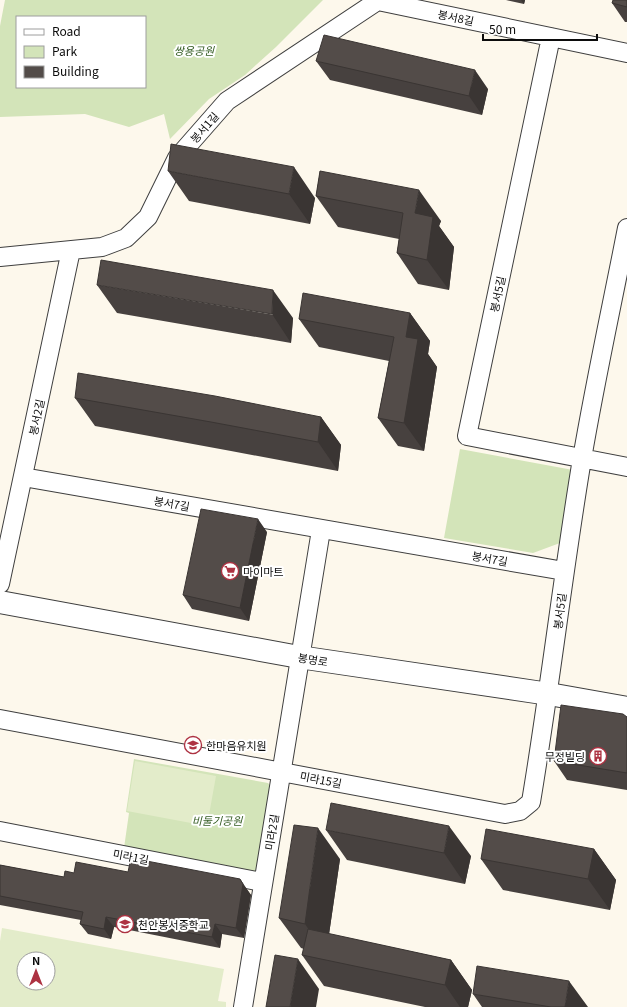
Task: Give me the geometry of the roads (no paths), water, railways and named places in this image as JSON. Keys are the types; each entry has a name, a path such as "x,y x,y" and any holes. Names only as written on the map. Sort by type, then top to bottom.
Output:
{"street":[{"name":"봉서8길","path":"378,0 627,53"},
{"name":"봉서1길","path":"0,257 102,247 126,238 148,217 177,158 227,101 378,0"},
{"name":"봉서5길","path":"551,37 467,436 582,457 627,467"},
{"name":"봉서5길","path":"549,694 564,571 582,457 627,228"},
{"name":"봉서2길","path":"0,584 72,250"},
{"name":"봉서7길","path":"23,477 321,530 564,571"},
{"path":"299,657 321,530"},
{"name":"봉명로","path":"0,602 299,657 549,694 627,708"},
{"name":"미라2길","path":"243,1007 299,657"},
{"name":"미라15길","path":"0,720 505,814 520,811 531,802 549,694"},
{"name":"미라1길","path":"0,831 262,882"}],"place":[{"name":"마이마트","path":"230,571"},
{"name":"한마음유치원","path":"193,745"},
{"name":"무정빌딩","path":"598,756"},
{"name":"천안봉서중학교","path":"125,924"}],"park label":[{"name":"쌍용공원","path":"194,50"},
{"name":"비둘기공원","path":"217,820"}]}
